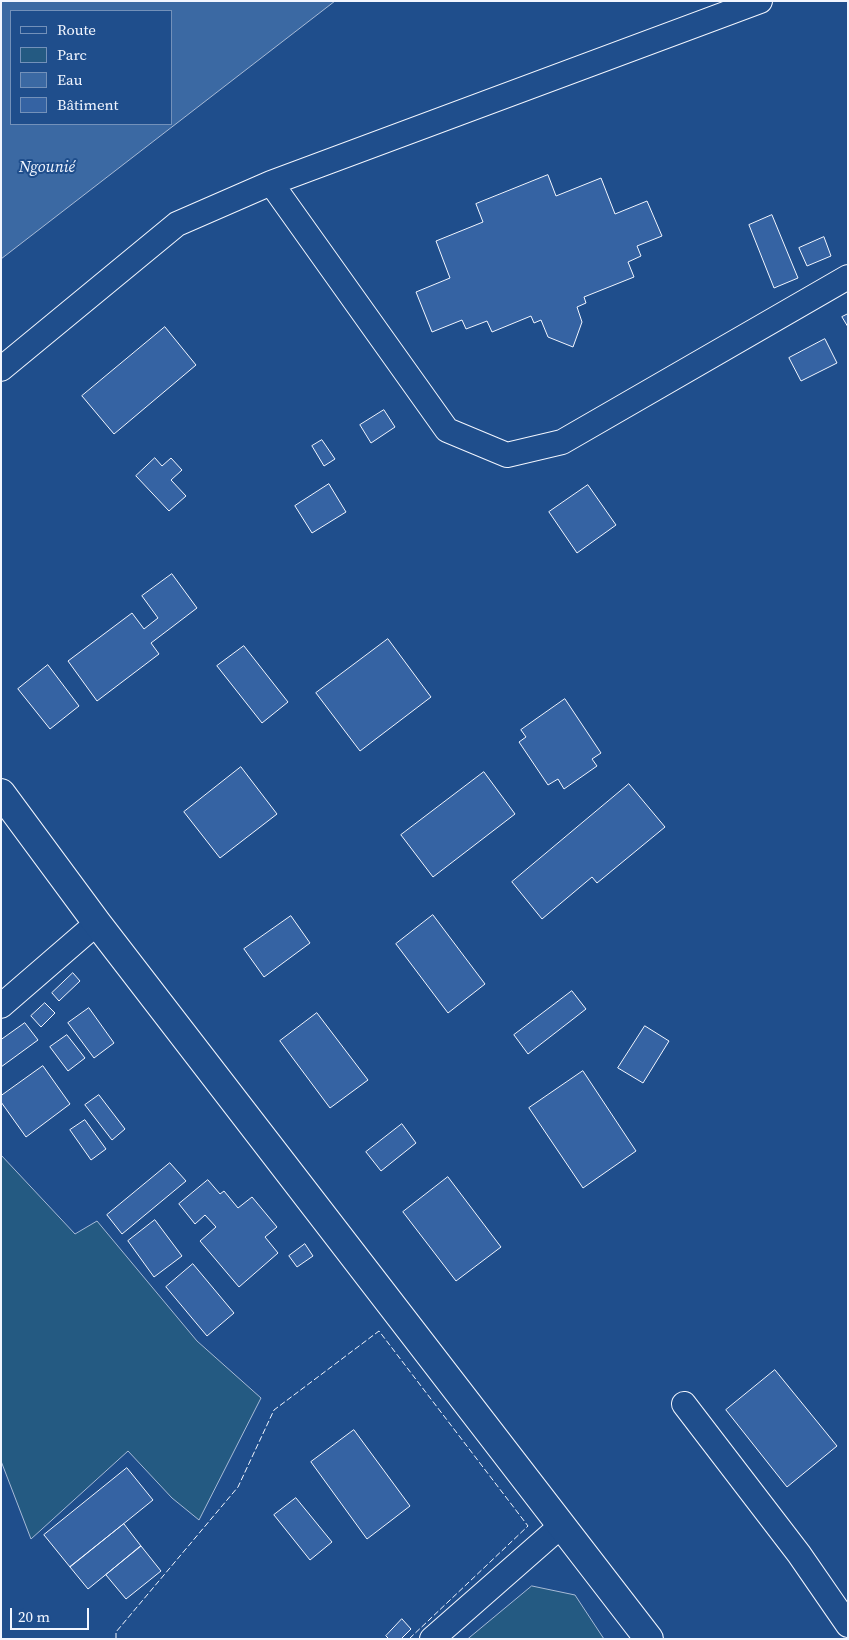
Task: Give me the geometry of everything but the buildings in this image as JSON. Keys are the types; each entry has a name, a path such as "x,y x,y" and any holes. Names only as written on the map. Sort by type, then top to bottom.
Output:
{"street":[{"path":"1,369 177,224 271,183 760,1"},
{"path":"271,183 447,430 507,455 562,442 848,277"},
{"path":"1,793 98,923 649,1639"},
{"path":"1,1006 98,923"},
{"path":"684,1404 799,1554 848,1625"},
{"path":"432,1639 562,1525"}],"green space":[{"path":"1,1155 75,1234 97,1221 197,1341 261,1398 199,1520 172,1498 128,1451 31,1539 1,1461"},
{"path":"532,1586 575,1595 604,1639 468,1639"}],"water":[{"name":"Ngounié","path":"1,1 335,1 1,259"}],"fence":[{"path":"116,1639 116,1632 238,1487 274,1410 379,1331 528,1526 409,1639"}]}
